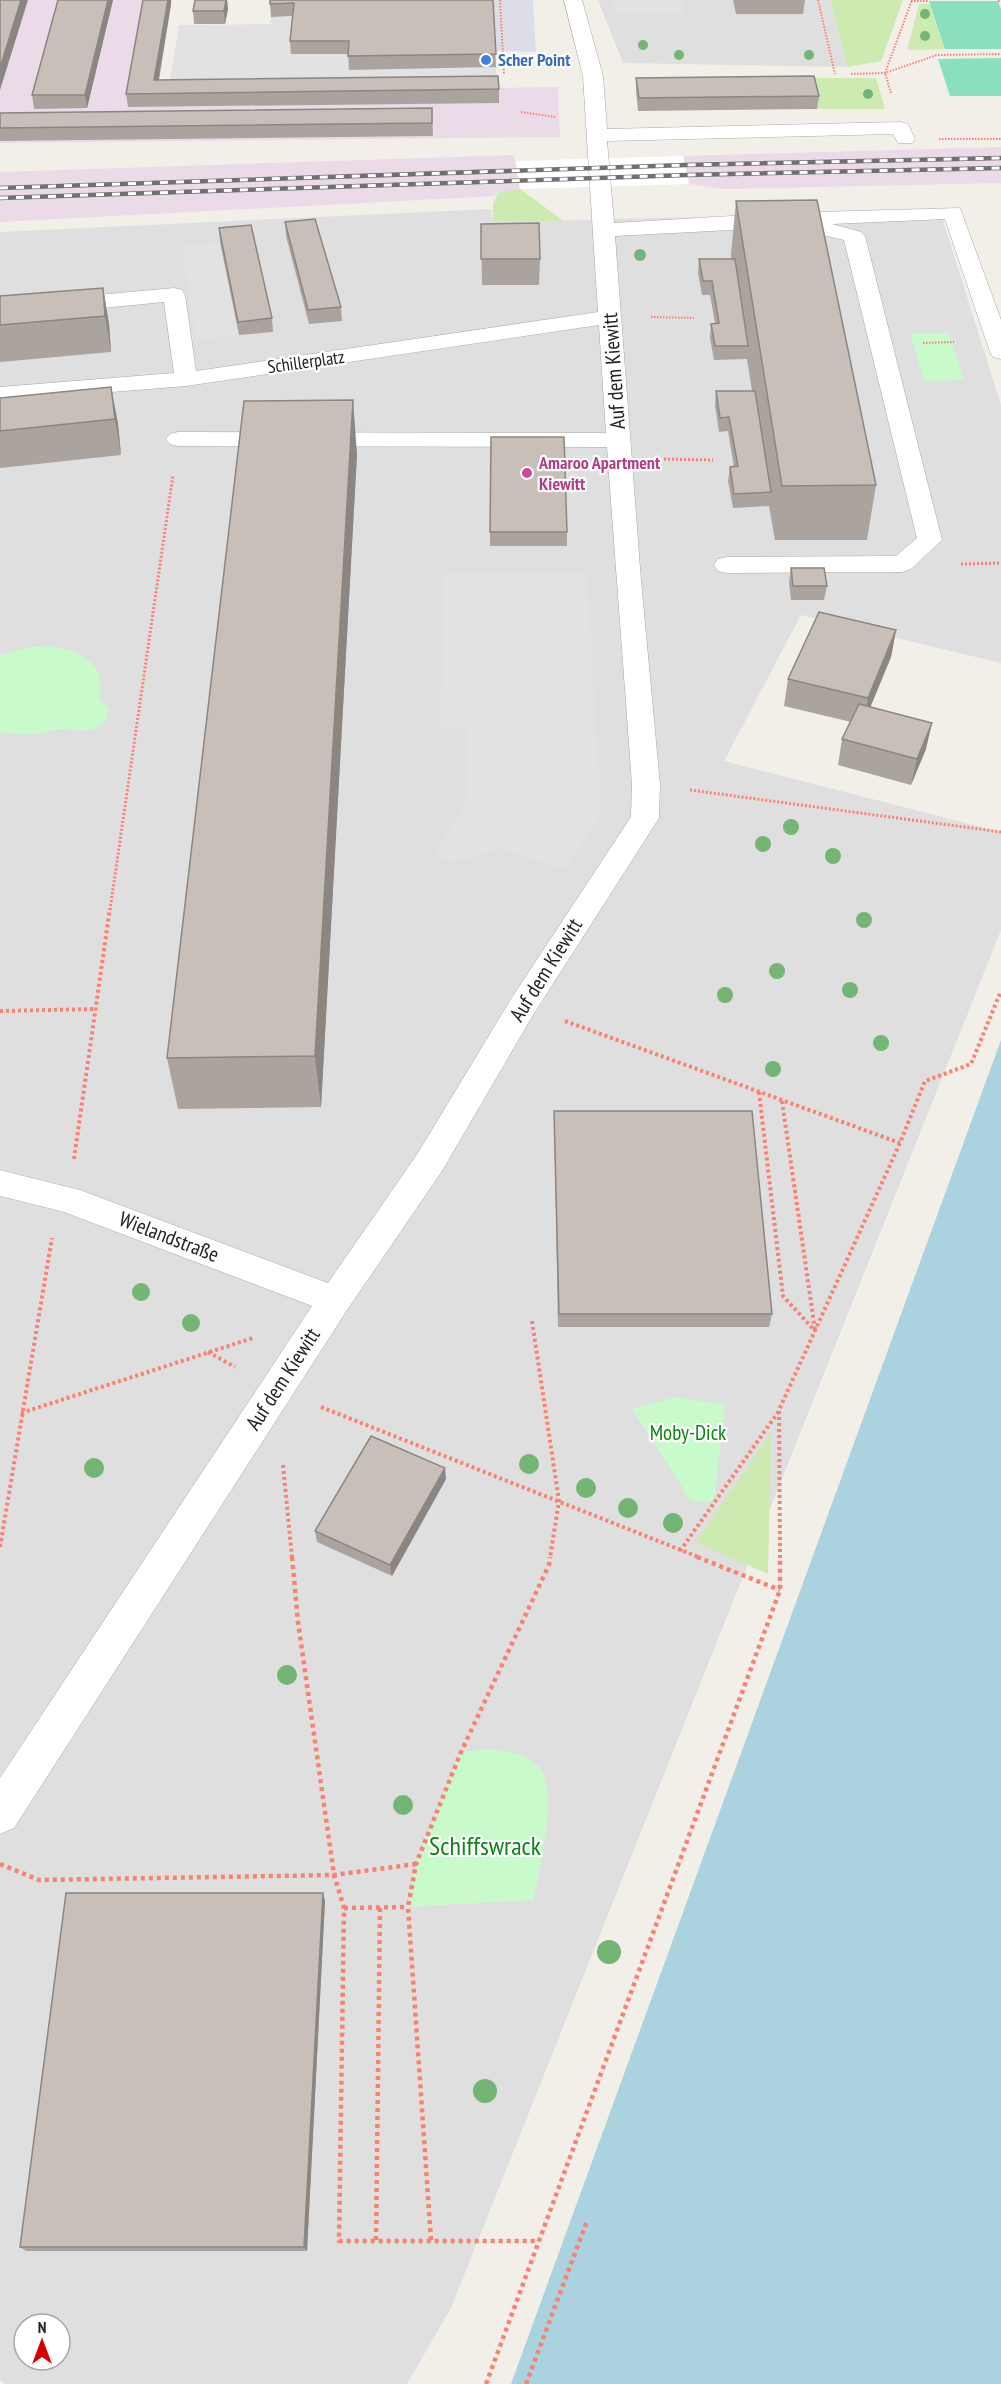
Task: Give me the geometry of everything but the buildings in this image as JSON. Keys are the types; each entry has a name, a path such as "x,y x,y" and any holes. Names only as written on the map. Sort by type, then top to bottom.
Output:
{"street":[{"name":"Auf dem Kiewitt","path":"0,1814 335,1300 430,1162 522,1007 645,818 646,784 619,449 612,317 602,230 594,76 573,0"},
{"path":"597,135 901,128 905,139"},
{"path":"602,230 954,212 1001,352"},
{"path":"727,565 902,564 930,540 854,236 783,219"},
{"path":"0,311 174,295 186,379"},
{"name":"Schillerplatz","path":"0,394 186,379 612,317"},
{"path":"178,440 619,449"},
{"name":"Wielandstraße","path":"0,1183 68,1199 335,1300"}],"path":[{"path":"500,0 504,75"},
{"path":"818,0 835,74"},
{"path":"891,94 885,73 912,1 929,1"},
{"path":"850,74 885,73 937,55 1001,54"},
{"path":"521,112 566,118"},
{"path":"905,139 1001,139"},
{"path":"0,1547 52,1237 68,1199 178,440"},
{"path":"619,449 713,460"},
{"path":"646,784 1001,832"},
{"path":"680,1551 779,1410 926,1081 971,1064 1001,991"},
{"path":"522,1007 900,1143"},
{"path":"0,1011 96,1009"},
{"path":"759,1092 783,1296 815,1331"},
{"path":"782,1101 815,1331"},
{"path":"431,2240 408,1907 416,1864 461,1752 549,1565 559,1501 532,1321"},
{"path":"21,1413 265,1334"},
{"path":"276,1390 298,1622 334,1875 344,1908 339,2241 539,2241"},
{"path":"486,2384 780,1590 779,1410"},
{"path":"331,1411 780,1590"},
{"path":"0,1864 39,1880 334,1875 416,1864"},
{"path":"344,1908 408,1907"},
{"path":"376,2240 380,1908"},
{"path":"526,2384 587,2221"}],"shaded area":[{"path":"0,0 172,0 157,94 558,87 560,137 0,143"},
{"path":"492,0 533,0 536,52 495,51"},
{"path":"598,0 830,0 848,67 623,63"},
{"path":"613,0 683,0 685,13 616,13"},
{"path":"295,16 350,54 350,70 496,67 498,89 228,79 170,80 179,25 270,24 271,17"},
{"path":"1001,147 1001,183 724,189 689,184 683,156"},
{"path":"514,155 520,189 499,192 495,196 0,222 0,172"},
{"path":"491,209 493,222 940,211 1001,405 1001,663 801,615 724,761 1001,832 1001,930 451,2308 407,2384 5,2384 0,2380 0,232"},
{"path":"220,242 239,335 196,340 182,246"},
{"path":"443,574 587,574 601,814 564,870 499,848 455,862 434,856 466,802 467,727 441,727"}],"green space":[{"path":"830,0 903,0 881,61 848,67"},
{"path":"929,1 998,1 1001,9 1001,49 945,49"},
{"path":"919,4 930,4 945,49 907,50"},
{"path":"1001,58 1001,96 950,96 938,59"},
{"path":"808,78 876,78 885,109 817,109"},
{"path":"520,189 564,221 493,222 493,203 499,192"},
{"path":"910,333 949,333 964,380 924,381"},
{"path":"50,646 72,652 90,661 99,676 101,686 99,699 108,708 107,719 97,727 86,730 60,729 27,735 0,732 0,655 29,647"},
{"name":"Moby-Dick","path":"676,1397 725,1405 714,1501 691,1501 632,1409"},
{"path":"771,1433 768,1574 696,1542"},
{"name":"Schiffswrack","path":"491,1749 531,1760 541,1770 546,1782 548,1815 534,1900 408,1907 416,1864 461,1752"}],"water":[{"path":"1001,1040 1001,2384 511,2384"}],"pier":[{"path":"683,156 689,184 520,189 516,161"}],"railway":[{"path":"0,188 685,165 1001,158"},
{"path":"0,198 687,175 1001,168"}],"place":[{"name":"Scher Point","path":"486,60"},
{"name":"Amaroo Apartment Kiewitt","path":"527,473"}]}
